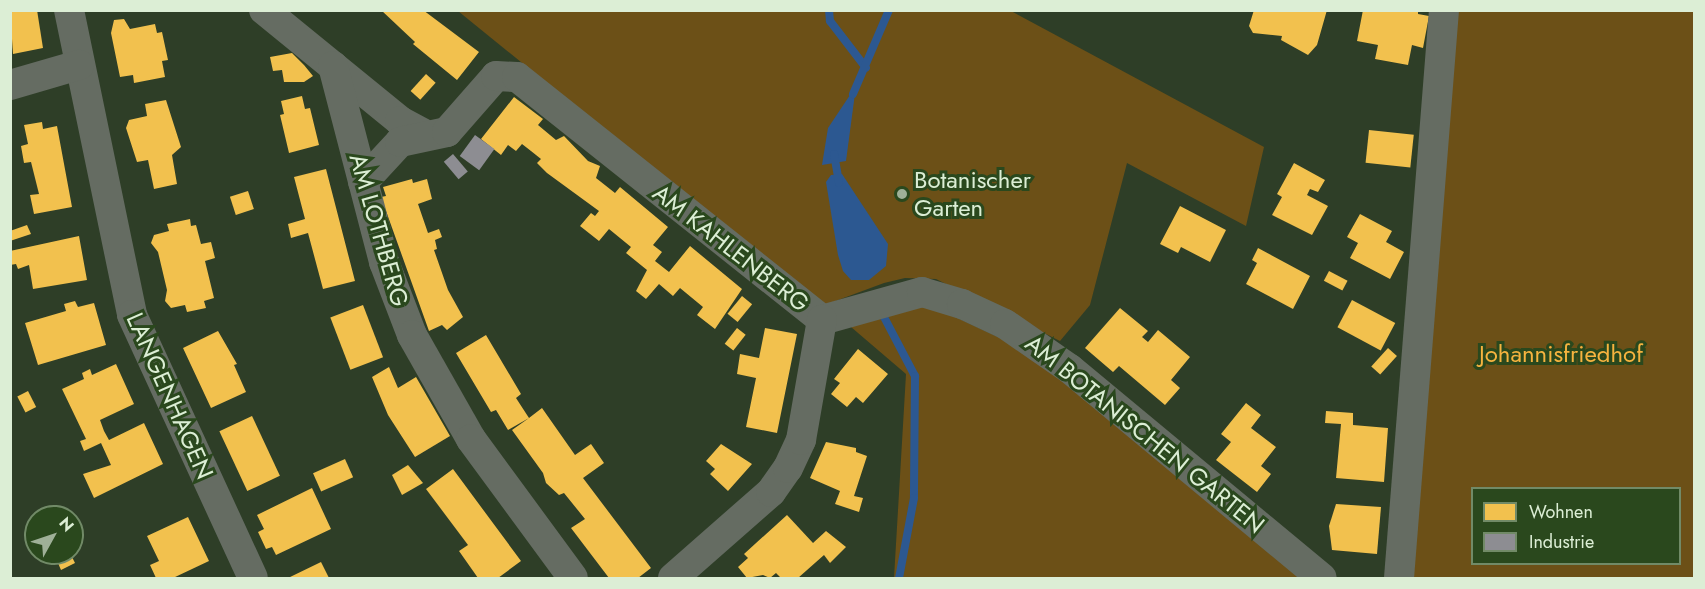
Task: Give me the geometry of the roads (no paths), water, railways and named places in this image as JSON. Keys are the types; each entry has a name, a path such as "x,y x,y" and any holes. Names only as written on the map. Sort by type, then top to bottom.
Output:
{"street":[{"name":"LANGENHAGEN","path":"69,10 132,315 253,579"},
{"path":"264,10 400,121 424,134"},
{"path":"1399,579 1444,10"},
{"path":"10,85 79,65"},
{"name":"AM LOTHBERG","path":"333,66 384,262 423,357 471,439 573,579"},
{"name":"AM KAHLENBERG","path":"363,182 390,150 424,134 447,132 496,76 517,77 822,320 801,440 788,468 771,492 673,579"},
{"name":"AM BOTANISCHEN GARTEN","path":"822,320 922,292 962,304 1005,324 1070,369 1322,579"}],"water":[{"path":"856,86 846,161 822,165 828,128"},
{"path":"842,174 888,244 886,266 869,280 851,280 843,271 838,255 826,182 831,175"}],"waterway":[{"path":"829,10 830,21 866,68"},
{"path":"853,94 889,10"},
{"path":"834,154 839,183"},
{"path":"884,317 915,376 914,498 899,578"}],"place":[{"name":"Botanischer Garten","path":"902,194"}],"park label":[{"name":"Johannisfriedhof","path":"1561,354"}]}
